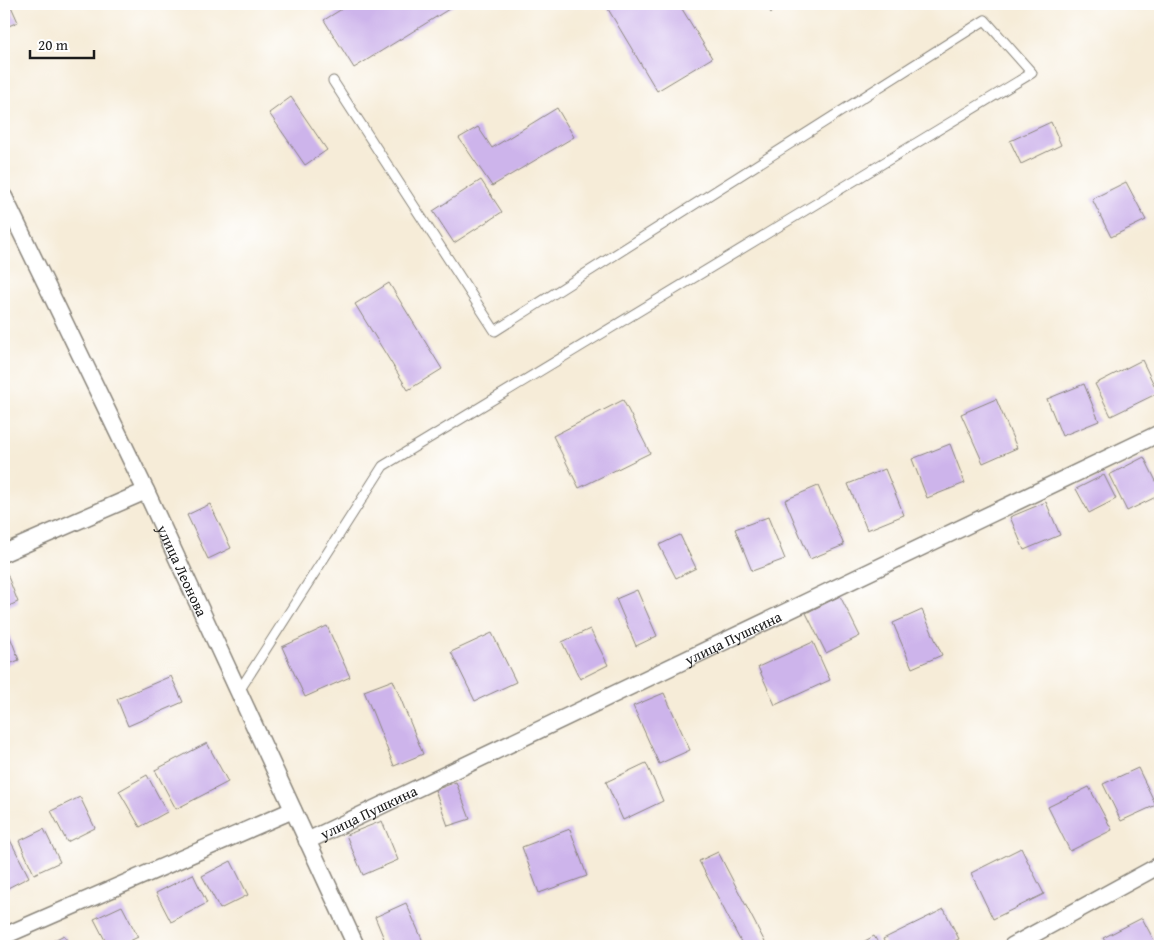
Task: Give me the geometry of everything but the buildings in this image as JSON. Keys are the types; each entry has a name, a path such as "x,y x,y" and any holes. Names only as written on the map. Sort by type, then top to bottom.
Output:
{"street":[{"name":"улица Леонова","path":"4,197 146,491 356,946"},
{"name":"улица Пушкина","path":"308,841 1160,433"},
{"path":"4,553 146,491"},
{"path":"4,936 293,810"},
{"path":"1012,946 1160,865"}],"lane":[{"path":"238,691 383,466 1032,73 984,20 495,331 333,81"}]}
